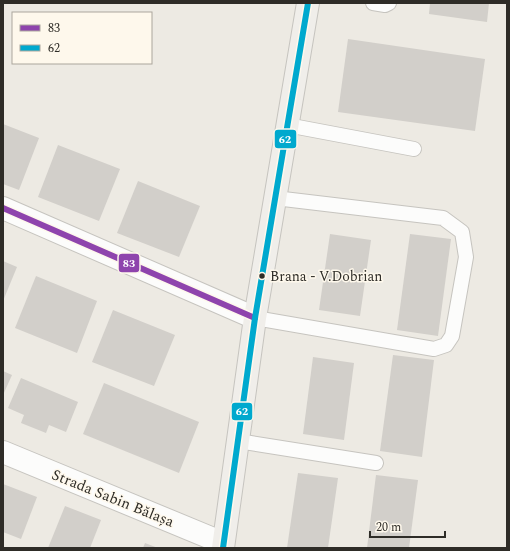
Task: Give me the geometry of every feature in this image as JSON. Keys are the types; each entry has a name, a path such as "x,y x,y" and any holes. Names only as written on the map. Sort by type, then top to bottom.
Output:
{"street":[{"path":"223,546 256,318 308,3"},
{"path":"3,208 256,318"},
{"name":"Strada Sabin Bălașa","path":"3,452 223,546"}],"lane":[{"path":"373,3 385,5 389,3"},
{"path":"287,125 414,149"},
{"path":"256,318 434,349 446,345 452,336 466,257 462,232 443,218 275,198"},
{"path":"238,441 376,463"}],"building":[{"path":"430,3 489,3 487,22 429,14"},
{"path":"348,39 485,59 475,131 338,112"},
{"path":"3,124 39,138 19,190 3,184"},
{"path":"58,145 120,169 99,221 38,197"},
{"path":"138,181 200,206 179,257 117,233"},
{"path":"330,234 371,240 360,316 319,310"},
{"path":"410,234 451,239 438,336 397,330"},
{"path":"3,261 17,267 3,301"},
{"path":"36,276 97,301 77,353 15,328"},
{"path":"113,310 175,335 154,386 92,362"},
{"path":"393,355 434,360 422,457 380,451"},
{"path":"313,357 354,363 344,440 303,434"},
{"path":"3,371 12,375 3,395"},
{"path":"21,378 78,402 66,432 49,425 46,433 21,423 24,415 8,408"},
{"path":"104,383 199,422 179,473 83,434"},
{"path":"298,473 338,478 328,548 287,548"},
{"path":"376,475 418,480 409,548 367,548"},
{"path":"3,484 37,497 21,539 3,532"},
{"path":"65,506 101,520 90,548 48,548"},
{"path":"145,543 158,548 143,548"}],"transit line":[{"name":"62","path":"223,548 255,318 308,3"},
{"name":"83","path":"3,208 255,318"}],"place":[{"name":"Brana - V.Dobrian","path":"262,276"}]}
